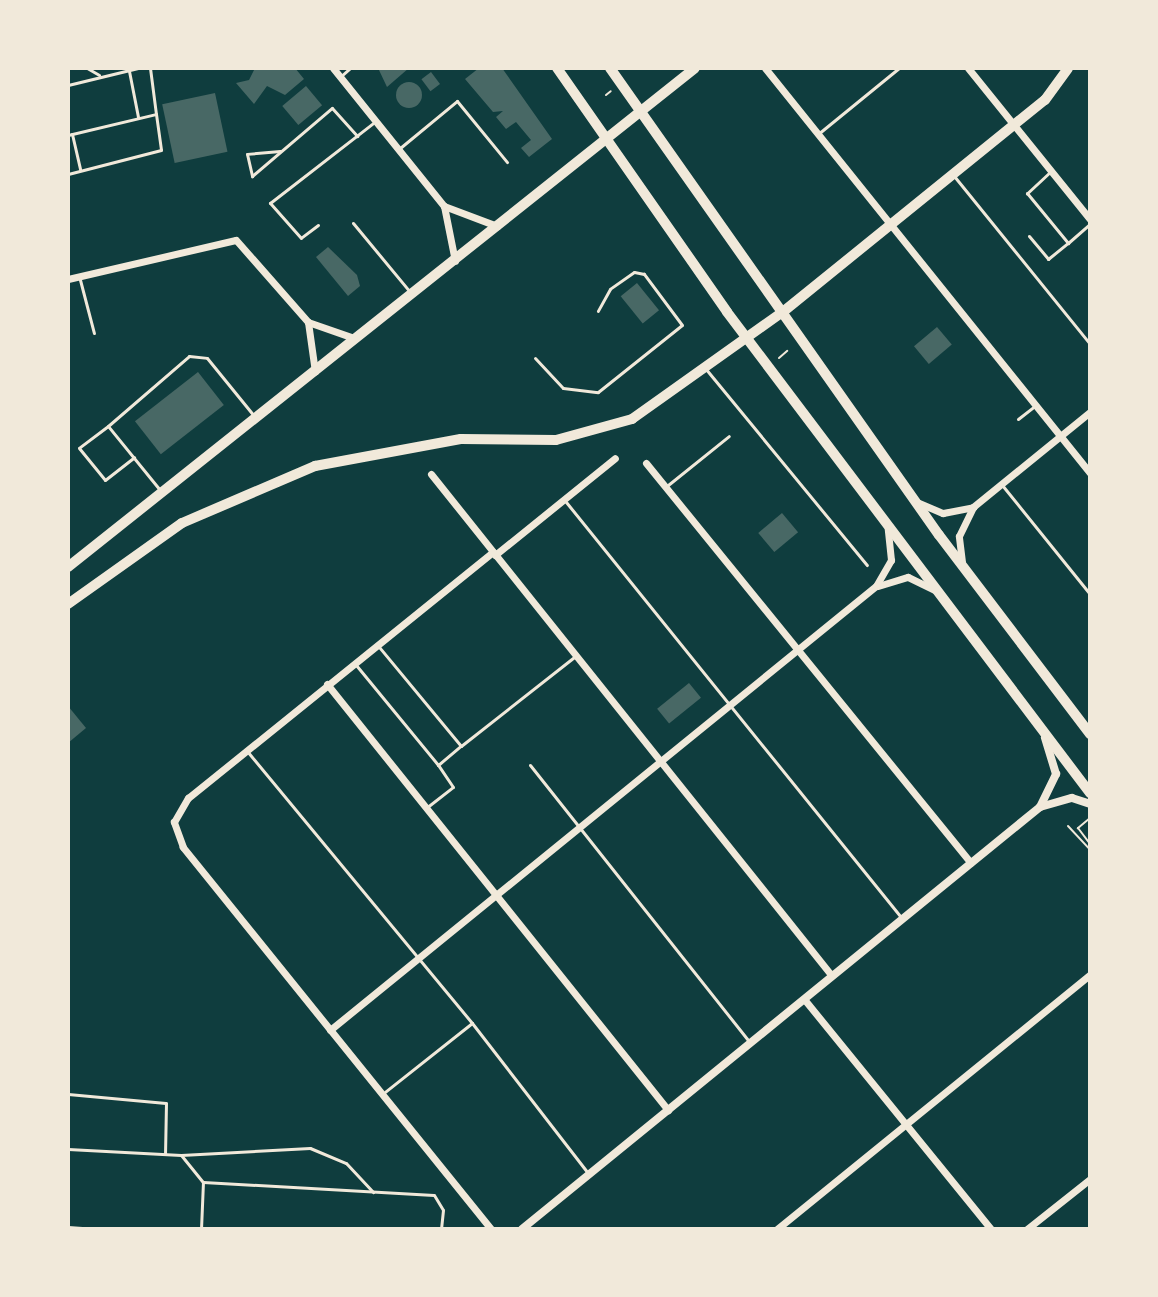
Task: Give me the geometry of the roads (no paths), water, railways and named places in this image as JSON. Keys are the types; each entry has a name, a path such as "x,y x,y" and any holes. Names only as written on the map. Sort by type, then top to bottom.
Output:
{"main road":[{"path":"557,68 746,338 1090,793"},
{"path":"610,68 962,565 1090,734"},
{"path":"68,567 259,421 695,68"},
{"path":"68,604 182,523 254,486 359,454 596,432 632,419 784,311 891,225 1015,125 1068,68"}],"street":[{"path":"333,68 444,206 455,262"},
{"path":"765,68 1090,473"},
{"path":"968,68 1090,222"},
{"path":"444,206 499,226"},
{"path":"68,279 236,240 308,322 360,339"},
{"path":"308,322 315,375"},
{"path":"962,565 959,536 973,507 1090,412"},
{"path":"491,1229 183,847 174,822 188,798 246,750 615,458"},
{"path":"646,463 668,485 971,863"},
{"path":"431,474 832,976"},
{"path":"916,501 943,513 973,507"},
{"path":"330,1030 876,586 891,560 886,522"},
{"path":"876,586 908,577 935,590"},
{"path":"327,684 668,1110"},
{"path":"1078,718 1090,726"},
{"path":"1040,807 1056,774 1044,734"},
{"path":"522,1229 1040,807 1072,798 1090,804"},
{"path":"777,1229 1090,975"},
{"path":"804,999 991,1229"},
{"path":"1027,1229 1090,1179"}],"lane":[{"path":"87,68 99,75"},
{"path":"68,85 99,75 138,68"},
{"path":"68,174 161,150 150,68"},
{"path":"340,77 350,68"},
{"path":"818,134 899,68"},
{"path":"129,71 138,117"},
{"path":"399,149 457,101 507,162"},
{"path":"280,151 247,154 252,176 332,108 357,136"},
{"path":"81,171 70,135 156,114"},
{"path":"318,225 301,238 270,203 376,120"},
{"path":"1051,171 1027,193 1068,243"},
{"path":"953,175 1090,344"},
{"path":"1029,236 1048,259 1090,222"},
{"path":"353,223 413,296"},
{"path":"535,358 563,388 598,392 682,325 644,274 634,272 610,289 598,311"},
{"path":"79,276 94,333"},
{"path":"134,457 105,480 79,448 189,356 207,358 259,421"},
{"path":"705,368 867,565"},
{"path":"1018,419 1036,405"},
{"path":"108,426 163,493"},
{"path":"668,485 729,436"},
{"path":"1001,484 1090,594"},
{"path":"564,499 727,705 903,919"},
{"path":"377,644 461,746"},
{"path":"438,765 576,656"},
{"path":"355,662 453,787 426,808"},
{"path":"246,750 472,1023 589,1175"},
{"path":"530,765 576,829 750,1043"},
{"path":"382,1095 472,1023"},
{"path":"68,1094 166,1103 165,1154"},
{"path":"68,1149 181,1155 310,1148 346,1163 373,1192"},
{"path":"181,1155 203,1182 201,1229"},
{"path":"203,1182 434,1195 443,1210 441,1229"},
{"path":"68,1227 96,1229"}]}
